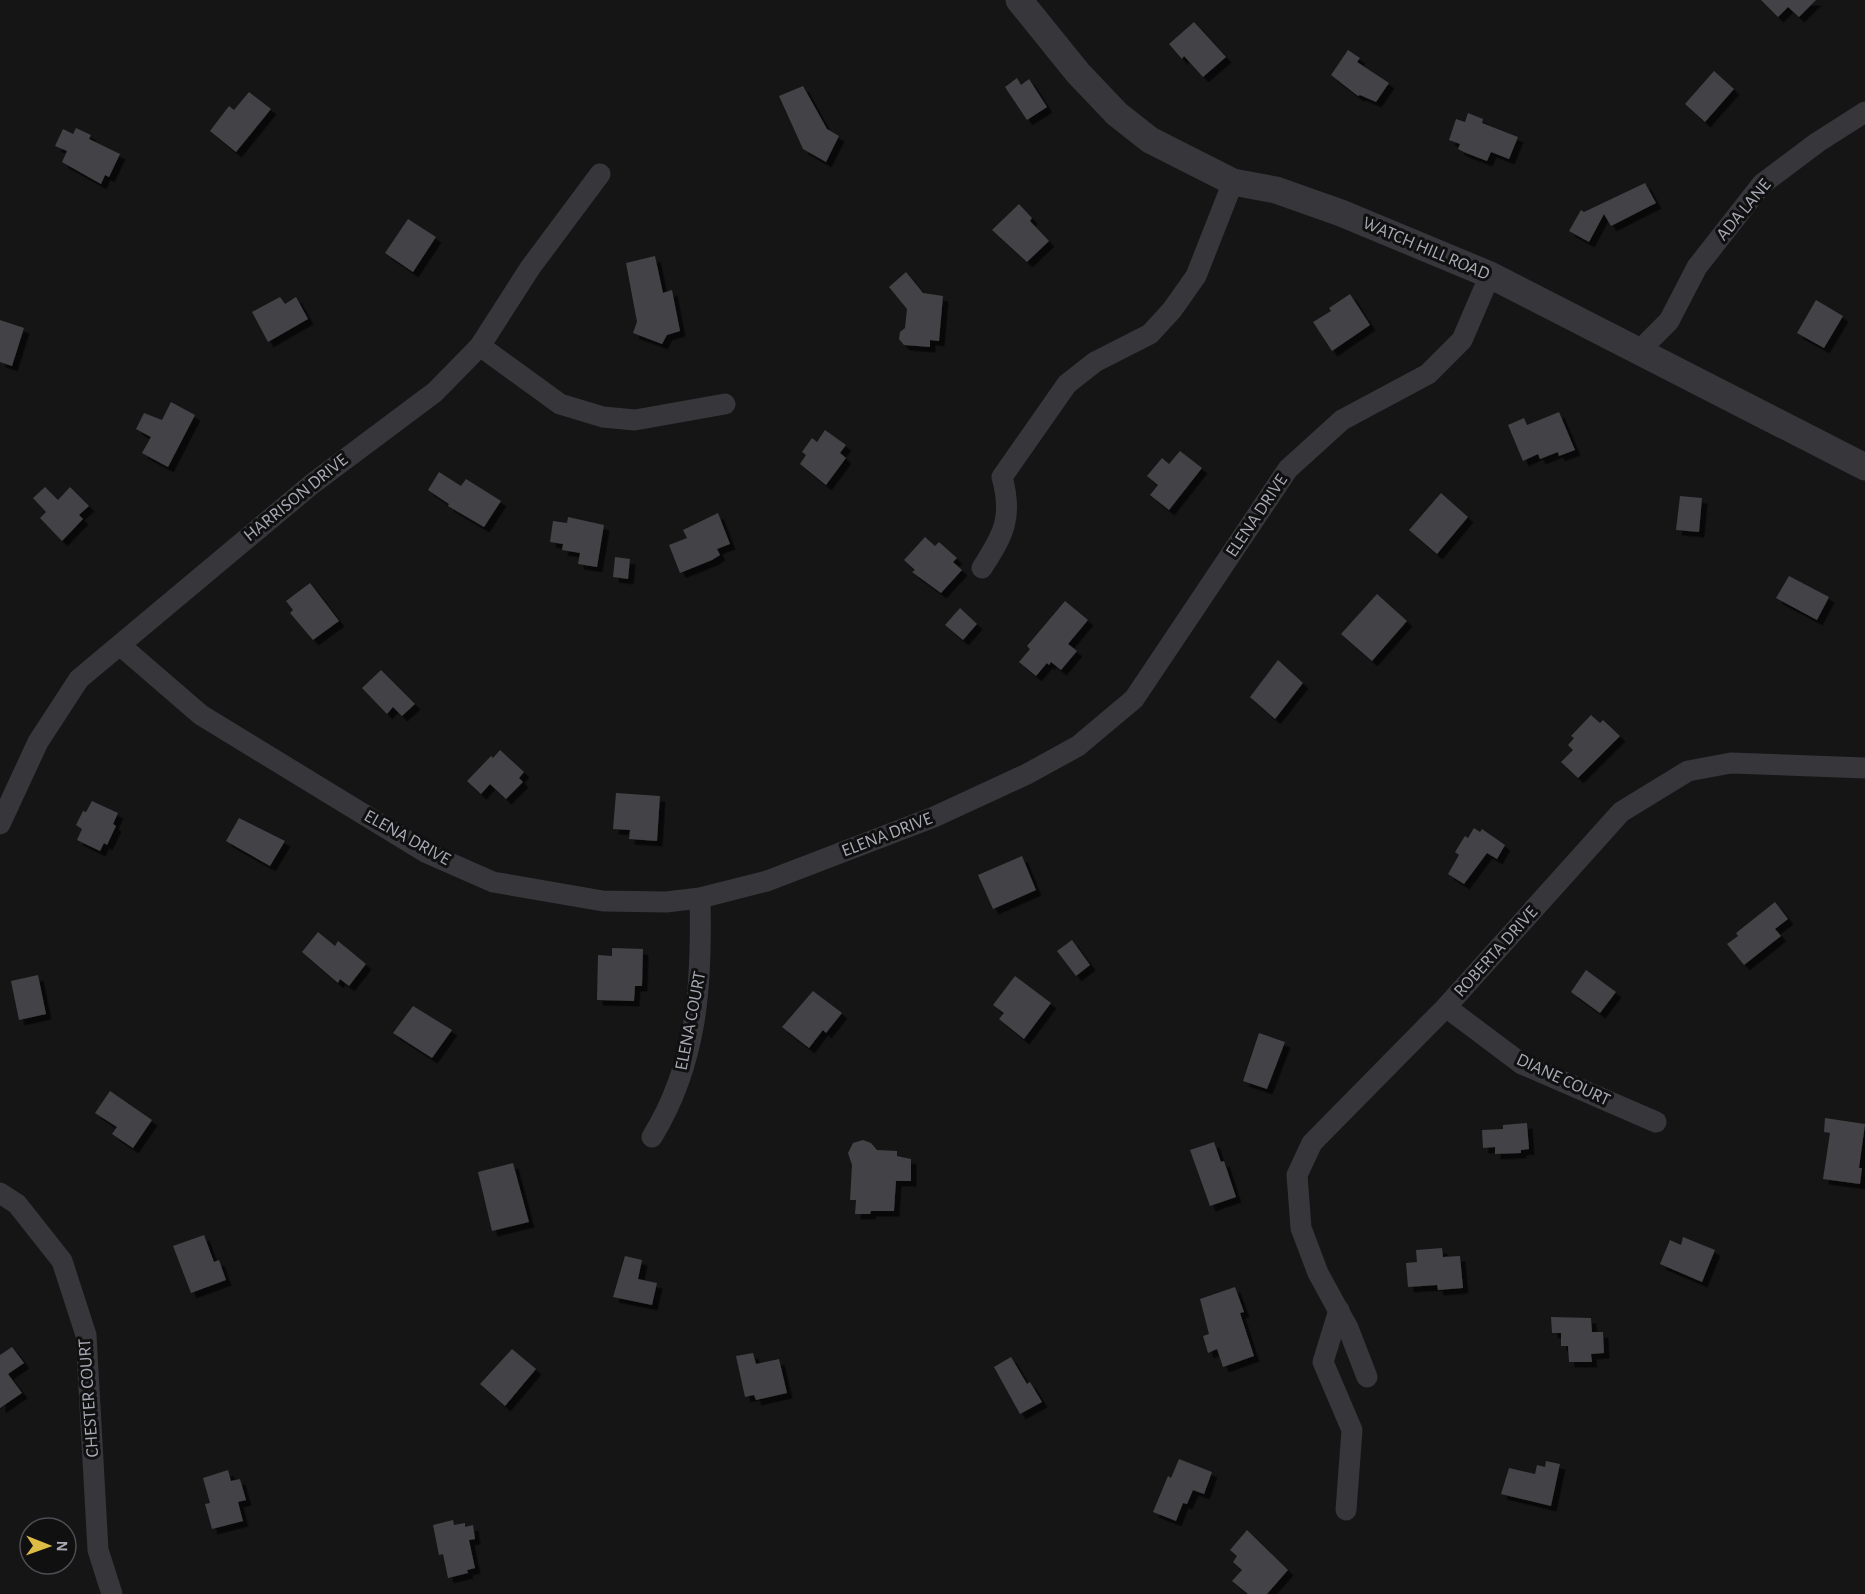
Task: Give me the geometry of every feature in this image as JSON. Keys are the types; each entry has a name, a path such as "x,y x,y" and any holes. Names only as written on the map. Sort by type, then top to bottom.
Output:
{"street":[{"name":"WATCH HILL ROAD","path":"1019,0 1078,73 1117,114 1150,140 1233,182 1276,190 1341,213 1490,275 1645,344 1865,467"},
{"name":"ADA LANE","path":"1645,344 1669,321 1697,267 1762,184 1818,142 1865,112"},
{"name":"HARRISON DRIVE","path":"0,824 38,742 79,679 312,484 435,392 480,346 530,268 600,174"},
{"path":"982,568 1001,539 1009,503 1002,477 1067,384 1095,362 1150,334 1172,310 1196,276 1233,182"},
{"name":"ELENA DRIVE","path":"121,646 201,715 427,853 493,882 603,901 666,902 700,898 767,881 934,817 1027,774 1078,746 1134,699 1288,469 1342,420 1428,374 1462,339 1490,275"},
{"path":"480,346 560,404 603,417 635,420 725,405"},
{"name":"ROBERTA DRIVE","path":"1367,1377 1348,1328 1318,1273 1301,1228 1297,1175 1312,1143 1446,1007 1621,812 1689,771 1731,763 1865,768"},
{"name":"ELENA COURT","path":"652,1137 672,1103 690,1048 702,965 700,898"},
{"name":"DIANE COURT","path":"1446,1007 1522,1064 1656,1122"},
{"name":"CHESTER COURT","path":"0,1193 17,1204 62,1261 86,1335 98,1550 112,1594"},
{"path":"1338,1310 1323,1362 1352,1430 1346,1510"}],"building":[{"path":"1761,0 1816,0 1799,17 1788,7 1778,17"},
{"path":"1194,22 1226,57 1203,77 1184,56 1182,59 1169,44"},
{"path":"1348,50 1360,58 1357,62 1389,83 1376,102 1358,96 1331,75"},
{"path":"1714,71 1734,89 1705,122 1685,104"},
{"path":"1017,78 1021,85 1029,79 1047,107 1027,120 1005,87"},
{"path":"803,86 827,129 839,136 826,162 803,149 779,96"},
{"path":"249,92 271,109 236,152 210,131 229,106 234,110"},
{"path":"1468,113 1483,119 1482,123 1518,137 1509,159 1491,152 1487,161 1458,149 1460,144 1449,140 1456,119 1465,122"},
{"path":"76,128 91,135 89,139 120,154 109,177 105,175 101,184 62,162 67,151 55,146 63,129 73,134"},
{"path":"1645,183 1656,203 1611,226 1604,214 1589,242 1569,231 1581,210 1584,212"},
{"path":"1019,204 1032,218 1030,221 1049,241 1027,262 992,230"},
{"path":"408,219 436,237 413,272 385,253"},
{"path":"655,256 663,293 672,290 680,331 667,335 662,344 633,333 637,322 626,263"},
{"path":"906,272 923,293 943,296 939,341 930,340 930,347 904,345 899,339 900,332 905,328 907,309 889,287"},
{"path":"1350,294 1370,325 1332,351 1313,322 1331,311 1329,308"},
{"path":"280,297 285,304 296,297 308,319 268,342 252,312"},
{"path":"1816,300 1843,316 1824,348 1797,333"},
{"path":"0,320 24,328 12,366 0,362"},
{"path":"171,402 195,415 168,467 142,453 151,437 136,429 144,413 162,420"},
{"path":"1559,412 1575,450 1559,456 1558,452 1540,459 1538,454 1523,461 1508,425 1524,418 1527,425"},
{"path":"825,430 846,445 840,453 846,458 826,485 800,464 806,455 802,452 812,438 817,442"},
{"path":"1180,451 1202,468 1169,510 1150,495 1158,485 1147,476 1162,458 1169,464"},
{"path":"439,472 461,486 466,479 501,501 484,527 448,506 449,504 428,490"},
{"path":"45,487 58,500 70,487 89,506 79,515 83,519 62,541 40,518 46,512 33,498"},
{"path":"1441,493 1468,517 1437,554 1409,530"},
{"path":"1680,496 1702,498 1699,532 1676,530"},
{"path":"718,513 730,544 717,549 720,555 712,560 680,573 669,545 687,538 683,530"},
{"path":"568,517 604,525 597,567 578,564 580,553 562,550 563,544 550,542 553,521 567,523"},
{"path":"925,537 935,546 939,542 957,558 953,562 962,570 941,593 912,572 915,570 904,560"},
{"path":"615,557 630,559 628,579 613,577"},
{"path":"1789,576 1829,597 1817,620 1776,598"},
{"path":"310,583 339,621 313,640 290,613 293,610 286,601"},
{"path":"1377,594 1407,621 1372,661 1341,634"},
{"path":"1065,601 1088,620 1068,644 1077,651 1061,670 1051,662 1049,665 1047,663 1036,676 1019,662 1030,649 1027,646"},
{"path":"960,608 977,624 963,640 945,625"},
{"path":"1278,660 1303,683 1275,719 1250,697"},
{"path":"381,670 415,704 402,716 393,707 387,714 362,688"},
{"path":"1591,715 1600,723 1603,720 1620,736 1578,778 1561,762 1573,750 1568,745 1574,738 1571,736"},
{"path":"500,750 524,772 519,778 523,782 506,799 490,784 481,794 467,781"},
{"path":"616,793 660,796 657,841 629,839 630,830 613,829"},
{"path":"92,801 118,813 113,824 116,826 107,845 104,843 100,851 77,840 82,829 76,825 83,811 86,812"},
{"path":"239,818 285,841 270,866 226,841"},
{"path":"1474,828 1480,832 1482,829 1505,845 1497,859 1487,853 1464,884 1448,874 1459,855 1455,852 1465,836 1468,838"},
{"path":"1022,856 1036,890 993,909 978,875"},
{"path":"1775,902 1788,919 1775,929 1781,936 1744,965 1727,944 1738,936 1736,933"},
{"path":"318,932 335,946 338,941 366,964 349,986 340,979 338,983 302,952"},
{"path":"1072,940 1090,965 1076,976 1057,951"},
{"path":"612,948 643,949 642,986 635,986 634,1001 597,1000 598,955 612,956"},
{"path":"1586,970 1616,992 1600,1013 1571,992"},
{"path":"38,975 46,1014 19,1020 11,981"},
{"path":"1015,976 1051,1003 1024,1039 999,1019 1004,1013 993,1005"},
{"path":"813,991 842,1013 826,1033 823,1030 809,1048 782,1027"},
{"path":"413,1006 452,1030 432,1058 393,1033"},
{"path":"1259,1033 1285,1042 1267,1089 1243,1081"},
{"path":"110,1091 152,1120 133,1148 112,1134 117,1127 95,1113"},
{"path":"1825,1118 1865,1124 1859,1168 1862,1168 1860,1184 1823,1179 1830,1133 1824,1132"},
{"path":"1527,1123 1529,1149 1521,1150 1521,1153 1495,1154 1495,1147 1483,1148 1482,1130 1503,1129 1503,1125"},
{"path":"863,1140 871,1143 877,1150 897,1151 897,1156 911,1159 911,1181 896,1181 894,1211 855,1214 856,1200 850,1200 852,1165 848,1153 853,1143"},
{"path":"1214,1142 1221,1162 1224,1161 1236,1197 1210,1206 1190,1150"},
{"path":"513,1163 529,1222 492,1231 478,1172"},
{"path":"204,1235 214,1262 219,1260 226,1280 191,1293 173,1246"},
{"path":"1683,1237 1715,1250 1702,1282 1660,1264 1670,1240 1681,1245"},
{"path":"1442,1248 1443,1257 1460,1256 1463,1288 1438,1290 1437,1285 1408,1287 1406,1263 1417,1262 1416,1250"},
{"path":"625,1256 642,1260 638,1279 657,1283 652,1305 613,1297"},
{"path":"1235,1287 1244,1312 1240,1313 1254,1356 1223,1367 1217,1349 1208,1353 1203,1336 1209,1334 1200,1299"},
{"path":"1551,1317 1591,1318 1592,1332 1603,1332 1604,1353 1591,1354 1592,1362 1569,1362 1568,1346 1561,1346 1561,1333 1552,1333"},
{"path":"12,1347 24,1363 8,1374 22,1393 0,1408 0,1355"},
{"path":"512,1349 536,1369 505,1406 480,1384"},
{"path":"753,1353 756,1364 779,1359 787,1393 756,1400 754,1395 745,1397 736,1356"},
{"path":"1011,1357 1027,1384 1030,1382 1042,1402 1020,1414 994,1367"},
{"path":"1179,1459 1212,1472 1204,1494 1193,1490 1187,1504 1183,1503 1176,1521 1153,1512 1168,1476 1171,1478"},
{"path":"1546,1461 1560,1464 1551,1506 1501,1494 1509,1468 1535,1474 1537,1465 1545,1467"},
{"path":"228,1470 231,1481 240,1479 246,1500 238,1502 243,1521 212,1529 205,1504 210,1503 203,1478"},
{"path":"453,1520 454,1525 465,1523 465,1527 473,1525 475,1539 469,1540 475,1568 467,1570 468,1573 448,1578 443,1554 439,1555 433,1525"},
{"path":"1247,1530 1288,1570 1267,1594 1248,1594 1232,1581 1242,1570 1233,1562 1237,1556 1230,1550"}]}
